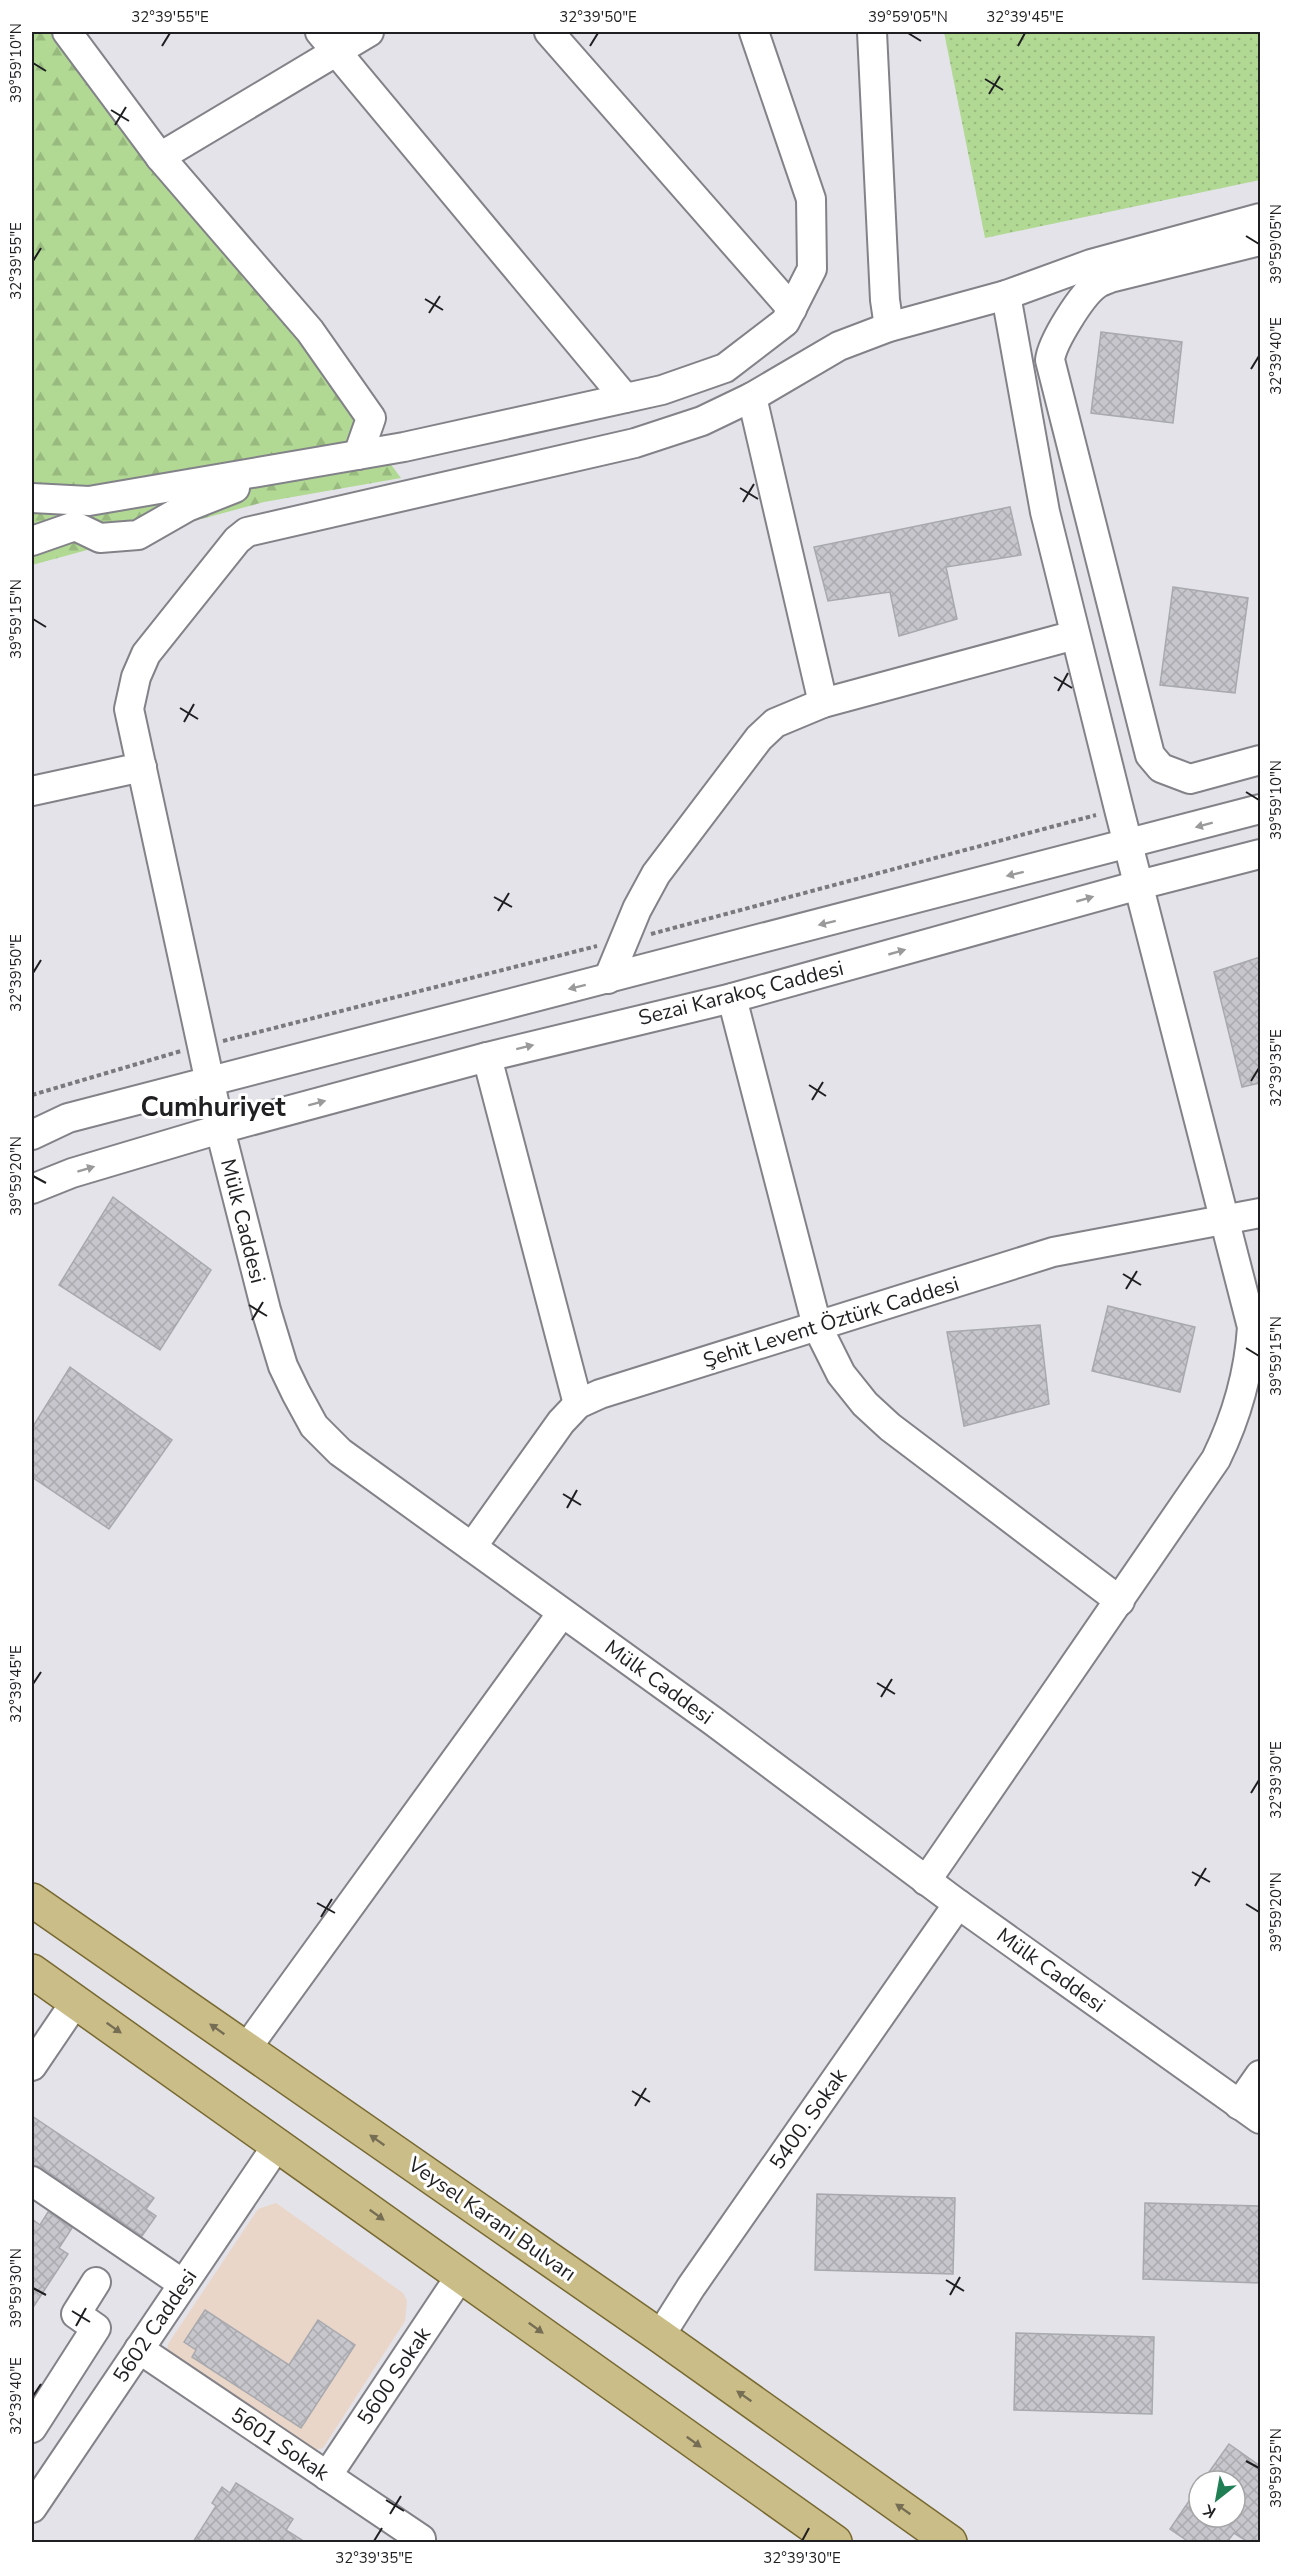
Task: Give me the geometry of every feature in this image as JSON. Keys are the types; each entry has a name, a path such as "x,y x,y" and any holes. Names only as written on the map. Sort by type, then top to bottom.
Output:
{"main road":[{"name":"Veysel Karani Bulvarı","path":"32,1900 660,2336 951,2542"},
{"path":"32,1971 835,2542"}],"street":[{"path":"67,32 160,157 310,331 372,418 358,455"},
{"path":"160,157 329,42 369,32"},
{"path":"549,32 792,309"},
{"path":"32,498 89,501 404,447 662,390 725,368 786,322 812,268 811,199 754,32"},
{"path":"872,32 884,280 889,327"},
{"path":"329,42 625,398"},
{"name":"Mülk Caddesi","path":"1250,2112 926,1881 713,1721 340,1452 314,1426 284,1366 266,1310 209,1081 129,709 139,669 146,654 237,540 247,531 635,444 702,421 752,397 839,346 889,327 1006,295 1091,264 1260,218"},
{"path":"1260,241 1110,278 1097,284 1090,290 1056,338 1051,350 1053,377 1150,755 1161,768 1190,779 1260,760"},
{"path":"926,1881 1216,1459 1231,1427 1244,1389 1252,1327 1045,512 1006,295"},
{"path":"752,397 823,703"},
{"path":"32,560 100,538 138,535 187,507 289,467"},
{"path":"32,525 89,501"},
{"path":"1045,512 1085,501"},
{"path":"32,541 75,526 100,538"},
{"path":"608,979 636,909 656,874 759,738 775,723 823,703 1076,635"},
{"path":"32,791 142,767"},
{"path":"32,1135 68,1118 1129,845 1260,809"},
{"name":"Sezai Karakoç Caddesi","path":"32,1189 72,1173 220,1129 487,1057 732,998 1139,885 1260,854"},
{"path":"732,998 818,1326 841,1374 865,1404 890,1427 1120,1601"},
{"path":"487,1057 578,1404"},
{"name":"Şehit Levent Öztürk Caddesi","path":"472,1547 561,1422 578,1404 600,1394 1053,1252 1260,1213"},
{"path":"246,2049 562,1613"},
{"name":"5400. Sokak","path":"660,2336 691,2287 958,1904"},
{"path":"32,2066 76,2001"},
{"path":"1250,2112 1260,2075"},
{"name":"5602 Caddesi","path":"32,2508 278,2144"},
{"path":"32,2181 183,2284"},
{"name":"5600 Sokak","path":"327,2476 461,2276"},
{"path":"32,2428 96,2328 76,2314 96,2282"},
{"name":"5601 Sokak","path":"139,2349 421,2539"}],"path":[{"path":"658,932 1091,815"},
{"path":"245,1036 573,952"},
{"path":"32,1095 156,1057"}],"shaded area":[{"path":"276,2203 403,2293 407,2301 405,2321 323,2448 306,2452 166,2359 168,2344 258,2209"}],"green space":[{"path":"32,32 68,32 401,478 264,502 32,565"},
{"path":"944,32 1260,32 1260,180 985,238"}],"building":[{"path":"1101,332 1182,342 1173,423 1091,413"},
{"path":"1010,507 1021,555 946,567 957,619 899,636 890,592 828,601 814,547"},
{"path":"1173,587 1248,598 1235,693 1160,685"},
{"path":"1260,957 1260,1083 1242,1087 1214,972"},
{"path":"113,1197 211,1270 160,1350 59,1285"},
{"path":"1108,1306 1195,1327 1180,1392 1092,1371"},
{"path":"1040,1325 1049,1404 964,1426 947,1332"},
{"path":"70,1367 172,1440 109,1529 32,1477 32,1428"},
{"path":"32,2116 154,2198 146,2209 156,2216 142,2236 41,2167 32,2165"},
{"path":"817,2194 955,2198 953,2274 815,2270"},
{"path":"1145,2203 1260,2206 1260,2283 1143,2279"},
{"path":"48,2212 72,2228 59,2248 68,2254 32,2309 32,2219 40,2225"},
{"path":"205,2310 289,2365 318,2320 355,2345 301,2428 192,2357 196,2350 184,2342"},
{"path":"1016,2333 1154,2337 1152,2414 1014,2410"},
{"path":"1229,2444 1260,2466 1260,2542 1248,2542 1234,2533 1227,2542 1189,2542 1170,2529 1187,2504 1187,2529 1247,2529 1247,2469 1211,2469"},
{"path":"236,2483 293,2519 286,2530 305,2542 193,2542 216,2506 212,2503 222,2487 230,2493"}],"district":[{"name":"Cumhuriyet","path":"213,1107"}]}
